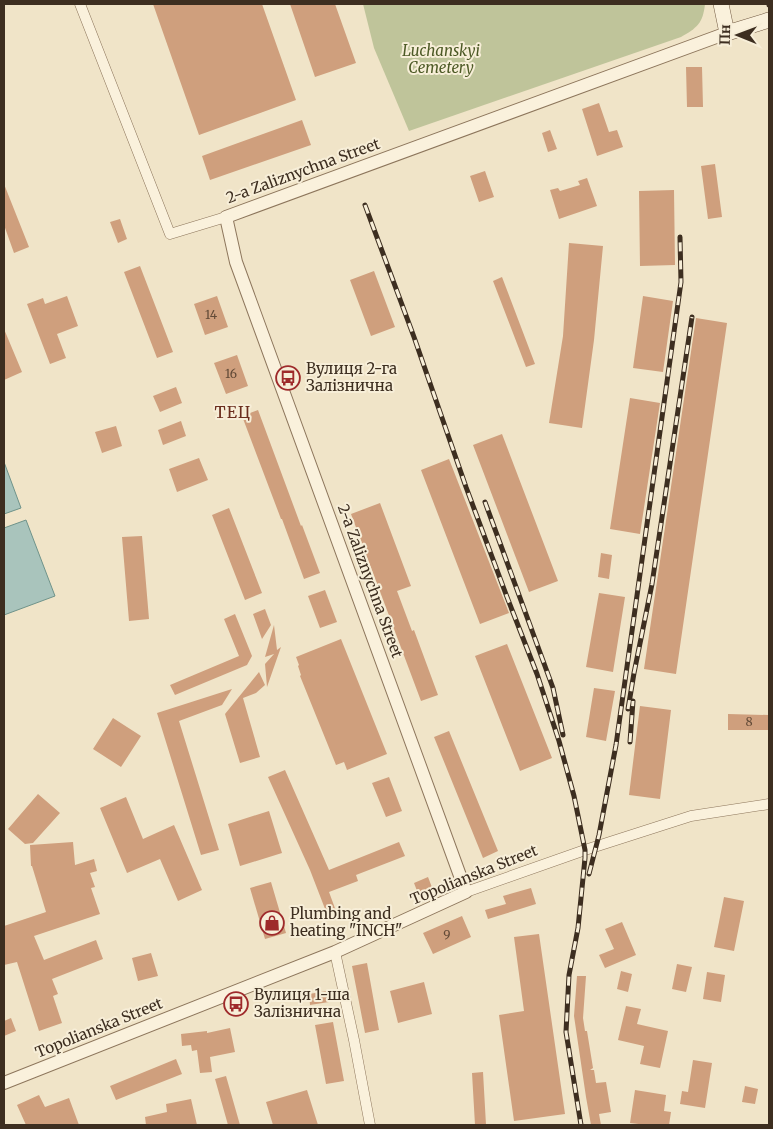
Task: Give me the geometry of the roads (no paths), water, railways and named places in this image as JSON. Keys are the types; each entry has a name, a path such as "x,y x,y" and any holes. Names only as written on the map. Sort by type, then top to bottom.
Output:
{"main road":[{"path":"721,4 727,34 769,20"}],"street":[{"path":"80,4 170,234 226,216"},
{"name":"2-a Zaliznychna Street","path":"466,892 236,262 226,216 727,34"},
{"name":"Topolianska Street","path":"4,1083 335,952 466,892 585,850 690,816 769,804"},
{"path":"335,952 370,1125"}],"water":[{"path":"4,462 21,508 4,514"},
{"path":"26,520 55,596 4,615 4,528"}],"railway":[{"path":"365,205 414,337 466,487 537,674 559,741 574,796 585,858 578,928 569,975 566,1032 581,1125"},
{"path":"589,874 599,835 616,745 681,282 680,237"},
{"path":"628,709 652,584 692,317"},
{"path":"485,502 553,688 563,735"},
{"path":"630,742 633,701"}],"place":[{"name":"Вулиця 2-га Залізнична","path":"288,378"},
{"name":"Plumbing and heating \"INCH\"","path":"272,923"},
{"name":"Вулиця 1-ша Залізнична","path":"236,1004"}],"district":[{"name":"ТЕЦ","path":"233,412"}],"park label":[{"name":"Luchanskyi Cemetery","path":"441,60"}]}
